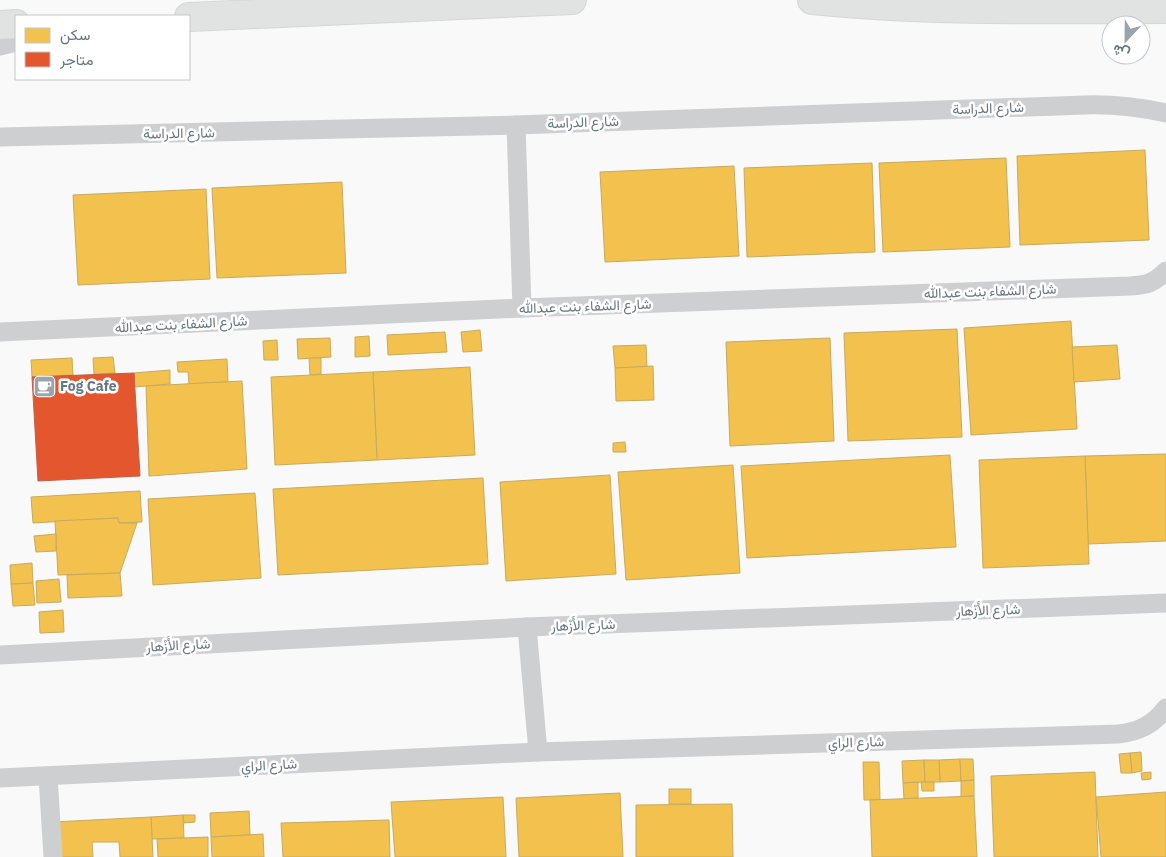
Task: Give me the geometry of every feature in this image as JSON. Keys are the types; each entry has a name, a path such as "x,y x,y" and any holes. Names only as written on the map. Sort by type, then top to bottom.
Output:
{"main road":[{"path":"190,17 572,0"},
{"path":"812,0 920,8 1166,10"},
{"path":"0,25 15,24"}],"street":[{"path":"0,46 15,42"},
{"name":"شارع الدراسة","path":"0,137 516,125 1110,104 1135,106 1166,113"},
{"path":"516,125 522,308"},
{"name":"شارع الشفاء بنت عبدالله","path":"0,332 522,308 1130,286 1145,285 1157,280 1166,271"},
{"name":"شارع الأَزْهار","path":"0,655 528,627 1166,603"},
{"path":"528,627 538,752"},
{"name":"شارع الراي","path":"0,778 538,752 1123,733 1140,730 1159,718 1166,708"},
{"path":"48,776 52,857"}],"building: سكن":[{"path":"1145,150 1149,240 1020,245 1017,156"},
{"path":"1006,158 1010,247 883,252 879,163"},
{"path":"872,163 875,252 747,257 744,168"},
{"path":"734,166 739,256 605,262 600,172"},
{"path":"342,182 346,273 217,278 212,188"},
{"path":"206,189 210,279 78,285 73,195"},
{"path":"1071,321 1077,429 971,435 964,328"},
{"path":"957,329 962,437 848,441 844,333"},
{"path":"480,330 482,351 463,352 461,332"},
{"path":"445,332 447,352 388,355 387,335"},
{"path":"369,336 370,356 355,357 355,337"},
{"path":"330,338 331,357 298,359 297,339"},
{"path":"830,338 834,441 730,446 726,342"},
{"path":"277,340 278,360 264,360 263,341"},
{"path":"646,345 647,367 615,368 613,346"},
{"path":"1117,345 1120,379 1074,382 1072,347"},
{"path":"113,357 115,373 94,374 93,358"},
{"path":"72,358 73,375 32,377 31,360"},
{"path":"309,358 321,358 321,374 310,375"},
{"path":"227,359 228,382 189,384 188,372 178,372 177,362"},
{"path":"653,366 654,400 616,401 615,368"},
{"path":"470,367 475,455 377,460 373,372"},
{"path":"170,370 170,384 134,387 134,373"},
{"path":"373,372 377,460 275,465 271,377"},
{"path":"242,381 247,469 149,476 146,386"},
{"path":"625,442 626,452 613,452 613,443"},
{"path":"1166,454 1166,541 1088,544 1085,456"},
{"path":"950,455 956,547 747,558 741,466"},
{"path":"1085,456 1089,564 983,568 979,460"},
{"path":"733,465 740,573 626,580 618,472"},
{"path":"610,475 616,574 506,581 500,482"},
{"path":"483,478 488,564 278,575 273,489"},
{"path":"140,491 142,522 119,523 118,518 33,523 31,497"},
{"path":"255,493 261,578 153,585 148,499"},
{"path":"118,518 119,523 137,523 120,573 58,575 55,521"},
{"path":"56,534 56,551 36,552 34,536"},
{"path":"32,563 33,583 11,584 10,565"},
{"path":"120,573 122,596 68,598 67,575"},
{"path":"59,579 61,602 37,603 36,581"},
{"path":"33,583 35,605 13,606 11,584"},
{"path":"63,610 64,632 40,633 39,612"},
{"path":"1141,752 1142,771 1132,773 1130,753"},
{"path":"1130,753 1132,773 1121,773 1119,754"},
{"path":"960,759 961,781 940,782 939,760"},
{"path":"960,759 973,759 974,780 961,781"},
{"path":"924,760 925,782 903,783 902,761"},
{"path":"924,760 939,760 940,782 925,782"},
{"path":"863,762 879,762 880,800 864,800"},
{"path":"1095,772 1098,857 994,857 991,776"},
{"path":"1151,772 1151,779 1142,780 1141,773"},
{"path":"974,780 974,796 961,797 961,781"},
{"path":"918,782 918,798 904,799 903,783"},
{"path":"921,782 934,782 934,791 922,791"},
{"path":"669,789 691,789 691,804 669,804"},
{"path":"1166,792 1166,857 1101,857 1096,797"},
{"path":"620,793 623,857 519,857 516,798"},
{"path":"974,796 977,857 872,857 870,800"},
{"path":"503,797 506,857 395,857 391,802"},
{"path":"732,804 733,857 636,857 636,805"},
{"path":"249,811 250,835 211,837 210,813"},
{"path":"183,815 195,815 195,822 184,823"},
{"path":"183,815 184,838 152,839 151,817"},
{"path":"151,817 153,857 120,857 119,842 92,842 93,857 55,857 53,822"},
{"path":"389,820 390,857 283,857 281,823"},
{"path":"263,834 264,857 212,857 211,837"},
{"path":"208,837 208,857 158,857 157,839"}],"building: متاجر":[{"path":"134,373 140,476 38,481 32,377"}],"place":[{"name":"Fog Cafe","path":"44,386"}]}
